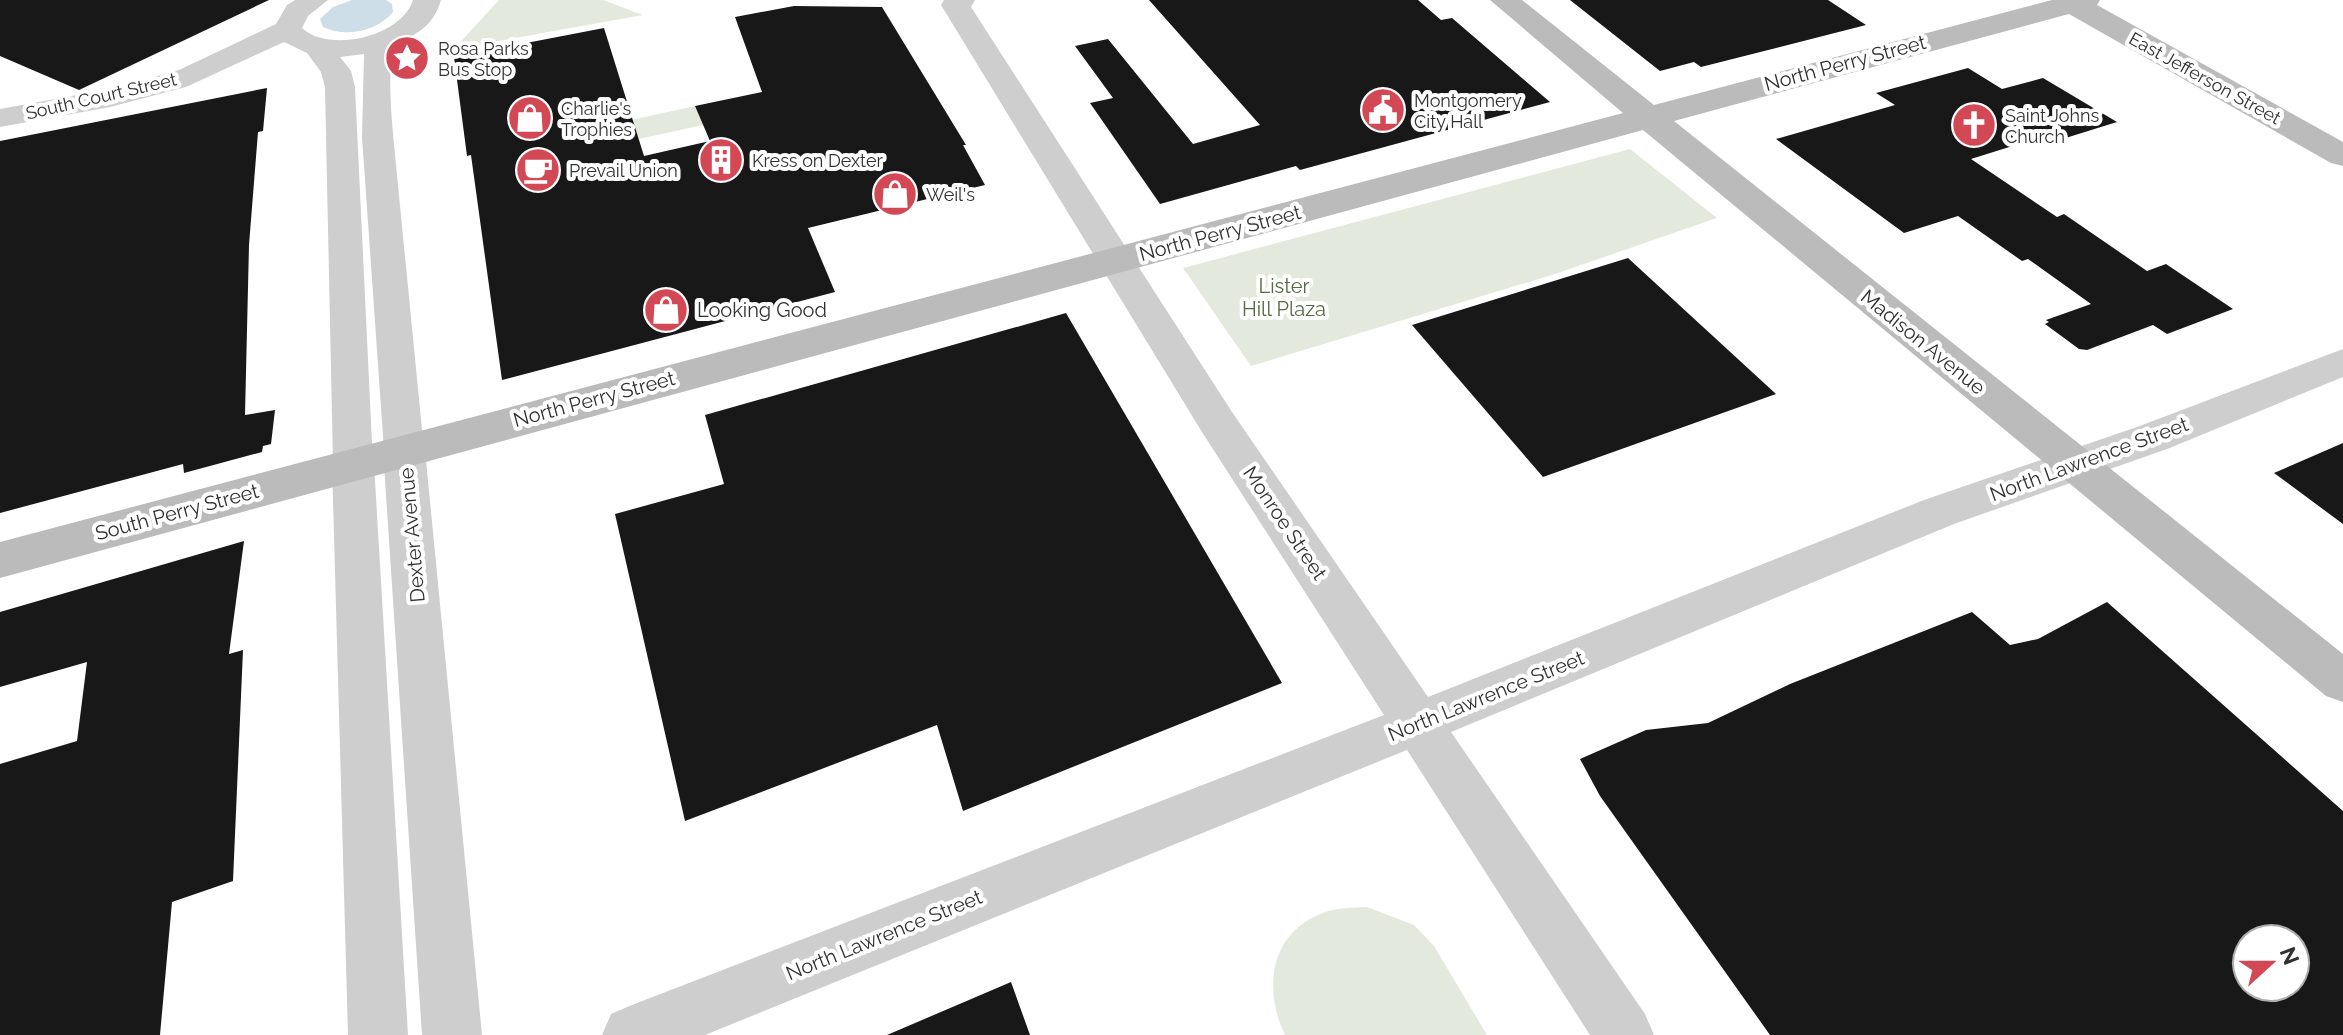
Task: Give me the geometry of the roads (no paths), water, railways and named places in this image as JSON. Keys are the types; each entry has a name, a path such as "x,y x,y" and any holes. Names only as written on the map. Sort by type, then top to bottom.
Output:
{"main road":[{"name":"Madison Avenue","path":"1504,0 2343,682"},
{"name":"North Perry Street","path":"353,464 2075,1"},
{"name":"East Jefferson Street","path":"2075,1 2343,156"},
{"name":"South Perry Street","path":"0,560 353,464"}],"street":[{"name":"South Court Street","path":"0,118 174,81 229,59 287,29 297,11 314,0"},
{"path":"287,29 291,38 318,48 361,46 412,25 429,2"},
{"name":"Monroe Street","path":"958,2 1217,422 1624,1035"},
{"name":"Dexter Avenue","path":"389,37 379,53 377,67 378,137 452,1035"},
{"path":"318,48 336,71 340,87 378,1035"},
{"name":"North Lawrence Street","path":"632,1035 1419,723 1939,512 2166,432 2343,362"}],"place":[{"name":"Rosa Parks Bus Stop","path":"407,58"},
{"name":"Montgomery City Hall","path":"1383,110"},
{"name":"Charlie's Trophies","path":"530,118"},
{"name":"Saint Johns Church","path":"1974,125"},
{"name":"Kress on Dexter","path":"721,160"},
{"name":"Prevail Union","path":"538,170"},
{"name":"Weil's","path":"895,194"},
{"name":"Looking Good","path":"666,310"}],"park label":[{"name":"Lister Hill Plaza","path":"1284,298"}]}
